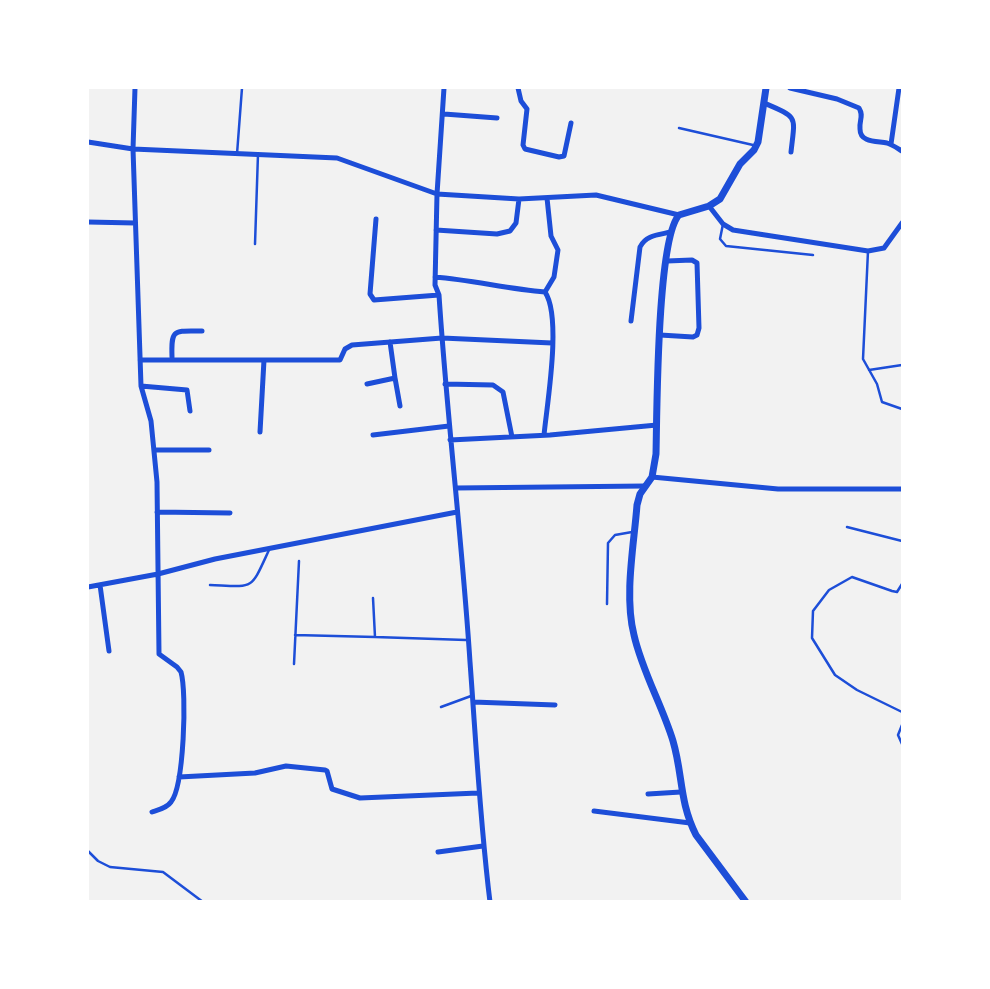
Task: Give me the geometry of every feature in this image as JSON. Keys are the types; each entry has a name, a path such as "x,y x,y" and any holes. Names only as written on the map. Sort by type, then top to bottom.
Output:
{"main road":[{"path":"746,901 696,835 690,823 681,792 674,743 633,633 631,578 637,505 640,494 652,477 656,454 660,335 671,232 679,215 709,206 720,199 740,164 756,146 766,88"}],"street":[{"path":"135,88 133,149 141,386 152,421 154,450 159,654 177,667 182,678 185,712 179,777 171,803 152,812"},
{"path":"444,88 437,194 435,285 439,295 478,793 490,901"},
{"path":"518,88 521,101 527,108 523,145 525,149 564,156 572,123"},
{"path":"790,88 837,99 859,108 862,116 859,130 862,137 891,144 902,151"},
{"path":"891,144 899,88"},
{"path":"764,103 792,116 792,152"},
{"path":"444,114 497,118"},
{"path":"88,142 133,149 337,158 437,194 519,200 596,195 679,215"},
{"path":"545,292 554,277 558,250 551,236 547,198"},
{"path":"436,230 497,234 510,231 516,223 519,200"},
{"path":"709,206 723,223 733,230 868,251 884,248 902,223"},
{"path":"376,219 370,294 374,300 439,295"},
{"path":"88,222 135,223"},
{"path":"631,321 640,247 643,241 651,236 671,232"},
{"path":"660,335 693,337 697,335 699,328 697,263 692,260 667,261"},
{"path":"435,276 482,281 505,289 545,292"},
{"path":"544,435 552,343 551,307 545,292"},
{"path":"172,357 174,334 180,331 202,331"},
{"path":"141,360 340,360 348,346 442,338 552,343"},
{"path":"390,342 400,406"},
{"path":"260,432 264,360"},
{"path":"366,384 395,378"},
{"path":"445,384 493,385 499,388 503,392 512,437"},
{"path":"141,386 187,390 190,411"},
{"path":"450,440 657,425"},
{"path":"373,435 449,426"},
{"path":"154,450 209,450"},
{"path":"652,477 778,489 902,489"},
{"path":"456,488 645,486"},
{"path":"157,512 230,513"},
{"path":"88,587 158,574 215,559 457,512"},
{"path":"100,585 109,651"},
{"path":"472,699 555,705"},
{"path":"179,777 255,773 286,766 325,770 332,789 360,798 478,793"},
{"path":"648,794 681,792"},
{"path":"594,811 690,823"},
{"path":"438,852 483,846"}],"lane":[{"path":"237,154 242,88"},
{"path":"679,128 756,146"},
{"path":"255,244 258,154"},
{"path":"723,223 720,239 726,246 813,255"},
{"path":"868,251 863,359 877,384 882,402 902,409"},
{"path":"869,370 902,365"},
{"path":"847,527 902,541"},
{"path":"607,604 608,543 615,535 635,531"},
{"path":"210,585 250,585 269,550"},
{"path":"294,664 299,561"},
{"path":"902,584 897,592 852,577 829,590 813,611 812,638 835,675 857,690 902,712"},
{"path":"373,598 375,637"},
{"path":"295,635 468,640"},
{"path":"441,707 472,699"},
{"path":"902,725 898,735 902,744"},
{"path":"88,851 98,861 110,867 163,872 203,901"}]}
